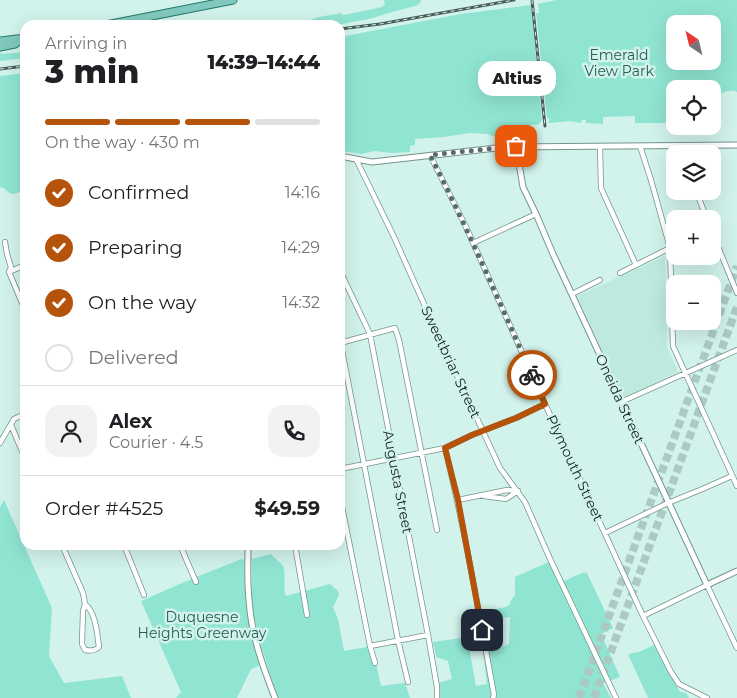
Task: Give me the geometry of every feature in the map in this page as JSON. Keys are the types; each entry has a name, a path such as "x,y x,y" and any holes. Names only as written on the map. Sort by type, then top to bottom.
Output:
{"main road":[{"path":"131,20 233,0"},
{"path":"0,41 20,38"},
{"path":"0,48 20,41"}],"street":[{"path":"345,157 372,162 516,146 666,145"},
{"path":"721,145 737,145"},
{"name":"Oneida Street","path":"516,146 523,187 621,402 737,648"},
{"path":"600,146 602,188 636,265"},
{"path":"640,146 666,234"},
{"name":"Plymouth Street","path":"430,155 448,189 545,404 643,616 671,672 679,684 708,698"},
{"name":"Sweetbriar Street","path":"356,159 394,237 482,431 500,468 525,502 616,698"},
{"path":"473,243 536,214"},
{"path":"5,242 6,254 11,267 9,272 20,298"},
{"path":"620,273 666,250"},
{"path":"721,254 737,293"},
{"path":"671,265 673,346 737,486"},
{"path":"9,272 20,267"},
{"path":"572,294 600,280"},
{"name":"Augusta Street","path":"345,282 370,334 428,635 437,687 437,698"},
{"path":"345,341 395,328 437,530"},
{"path":"621,402 737,350"},
{"path":"345,366 398,640 408,682"},
{"path":"345,468 445,448 545,404"},
{"path":"0,443 14,419 20,416"},
{"path":"11,425 20,446"},
{"path":"445,448 458,500 494,695 493,698"},
{"path":"605,533 668,503 732,476"},
{"path":"458,500 507,490 518,491"},
{"path":"480,496 506,499 518,491"},
{"path":"345,522 375,663"},
{"path":"64,550 83,593 85,604 82,644 85,650 96,650 99,647 97,631 92,614 85,604"},
{"path":"126,550 144,595"},
{"path":"182,550 196,582"},
{"path":"248,550 248,599 250,613 266,673 276,698"},
{"path":"296,550 308,615"},
{"path":"643,616 737,571"},
{"path":"370,646 428,635"}],"shaded area":[{"path":"665,256 667,348 678,372 624,398 577,296"}],"green space":[{"path":"384,0 421,0 416,6 345,23 345,20 310,20 382,7 385,4"},
{"name":"Emerald View Park","path":"556,0 737,0 737,92 728,91 721,93 721,80 666,80 666,123 635,123 635,116 603,117 603,124 586,123 586,120 582,120 581,123 571,121 549,123 536,13 539,13 538,4"},
{"path":"531,5 542,120 539,124 530,125 520,130 517,127 504,129 504,133 499,134 500,139 487,134 469,133 415,139 415,145 410,146 410,152 374,151 362,154 345,152 345,36 461,14"},
{"path":"0,52 2,54 20,52 20,59 0,61"},
{"path":"20,74 20,192 13,194 0,187 0,76"},
{"name":"Duquesne Heights Greenway","path":"4,500 20,536 20,550 26,550 52,608 49,656 64,683 122,676 131,698 0,698 0,507"},
{"name":"Duquesne Heights Greenway","path":"271,554 283,566 286,596 330,584 338,591 339,595 333,607 338,619 344,651 372,646 381,686 405,683 410,698 278,698 261,646 252,604 252,559"},
{"name":"Duquesne Heights Greenway","path":"242,559 244,560 245,596 250,631 261,665 251,669 237,698 176,698 181,692 141,601"},
{"path":"553,560 564,581 584,572 587,573 613,628 601,634 620,677 603,683 611,698 440,698 438,683 452,679 448,661 436,657 433,642 469,637 476,686 487,684 483,651 498,649 509,644 510,617 482,620 480,612 506,607 515,595 515,577"},
{"path":"654,645 680,692 686,693 689,698 648,698 628,654 639,652"}],"tunnel":[{"path":"579,698 737,266"},
{"path":"594,698 737,307"}],"railway":[{"path":"345,28 514,0"},
{"path":"532,0 545,126"},
{"path":"0,69 20,67"}],"way so far":[{"path":"516,146 430,155 448,189 532,375"}],"place":[{"name":"Altius","path":"516,146"}],"route":[{"path":"482,630 458,500 445,448 545,404 532,375"}]}
